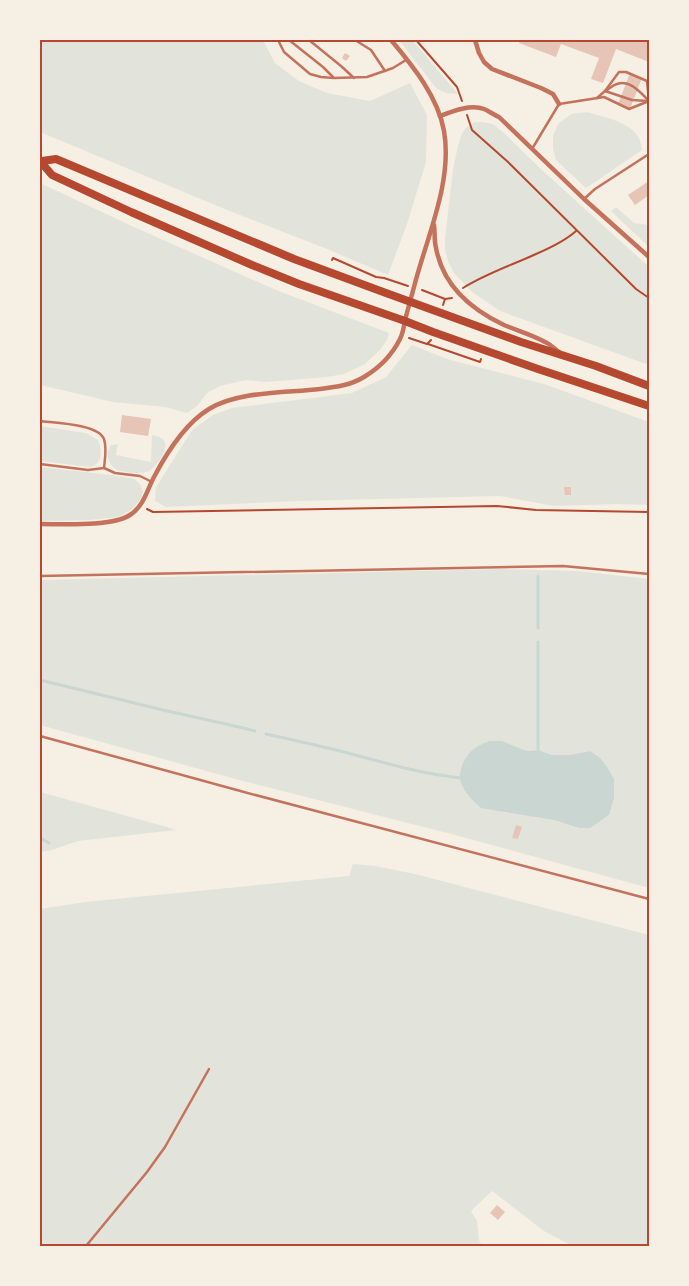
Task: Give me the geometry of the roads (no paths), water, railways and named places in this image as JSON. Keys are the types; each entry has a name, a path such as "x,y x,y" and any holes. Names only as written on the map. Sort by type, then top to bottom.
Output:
{"highway":[{"path":"41,161 56,159 294,258 410,302 649,386"},
{"path":"41,161 52,175 131,212 299,284 538,369 649,406"}],"street":[{"path":"40,524 102,523 130,515 140,506 152,482 180,437 208,410 219,404 242,397 348,385 363,378 389,356 402,335 434,221 446,165 446,144 440,116 424,84 391,40"},
{"path":"475,40 478,53 492,69 553,94 559,104"},
{"path":"440,116 464,108 475,107 492,113 649,257"},
{"path":"434,221 436,247 442,268 450,284 465,300 482,314 546,342 566,356"}],"lane":[{"path":"278,40 284,52 310,74 321,77 367,77 393,68 406,60"},
{"path":"289,40 334,78"},
{"path":"309,40 354,78"},
{"path":"355,40 371,50 385,71"},
{"path":"605,91 619,72 626,72 647,81 649,101"},
{"path":"596,98 618,83 626,83 637,88 649,101"},
{"path":"605,91 632,100 649,101"},
{"path":"532,149 559,104 604,97 629,109 649,101"},
{"path":"584,199 649,154"},
{"path":"40,421 87,428 98,432 104,441 104,468"},
{"path":"40,464 88,470 104,468 115,473 140,476 152,482"},
{"path":"40,576 563,566 649,574"},
{"path":"40,736 649,899"},
{"path":"86,1246 147,1172 165,1147 209,1069"}],"waterway":[{"path":"538,576 538,628"},
{"path":"538,642 538,750"},
{"path":"40,680 255,731"},
{"path":"266,734 418,771 461,778"},
{"path":"40,838 49,843"}]}
